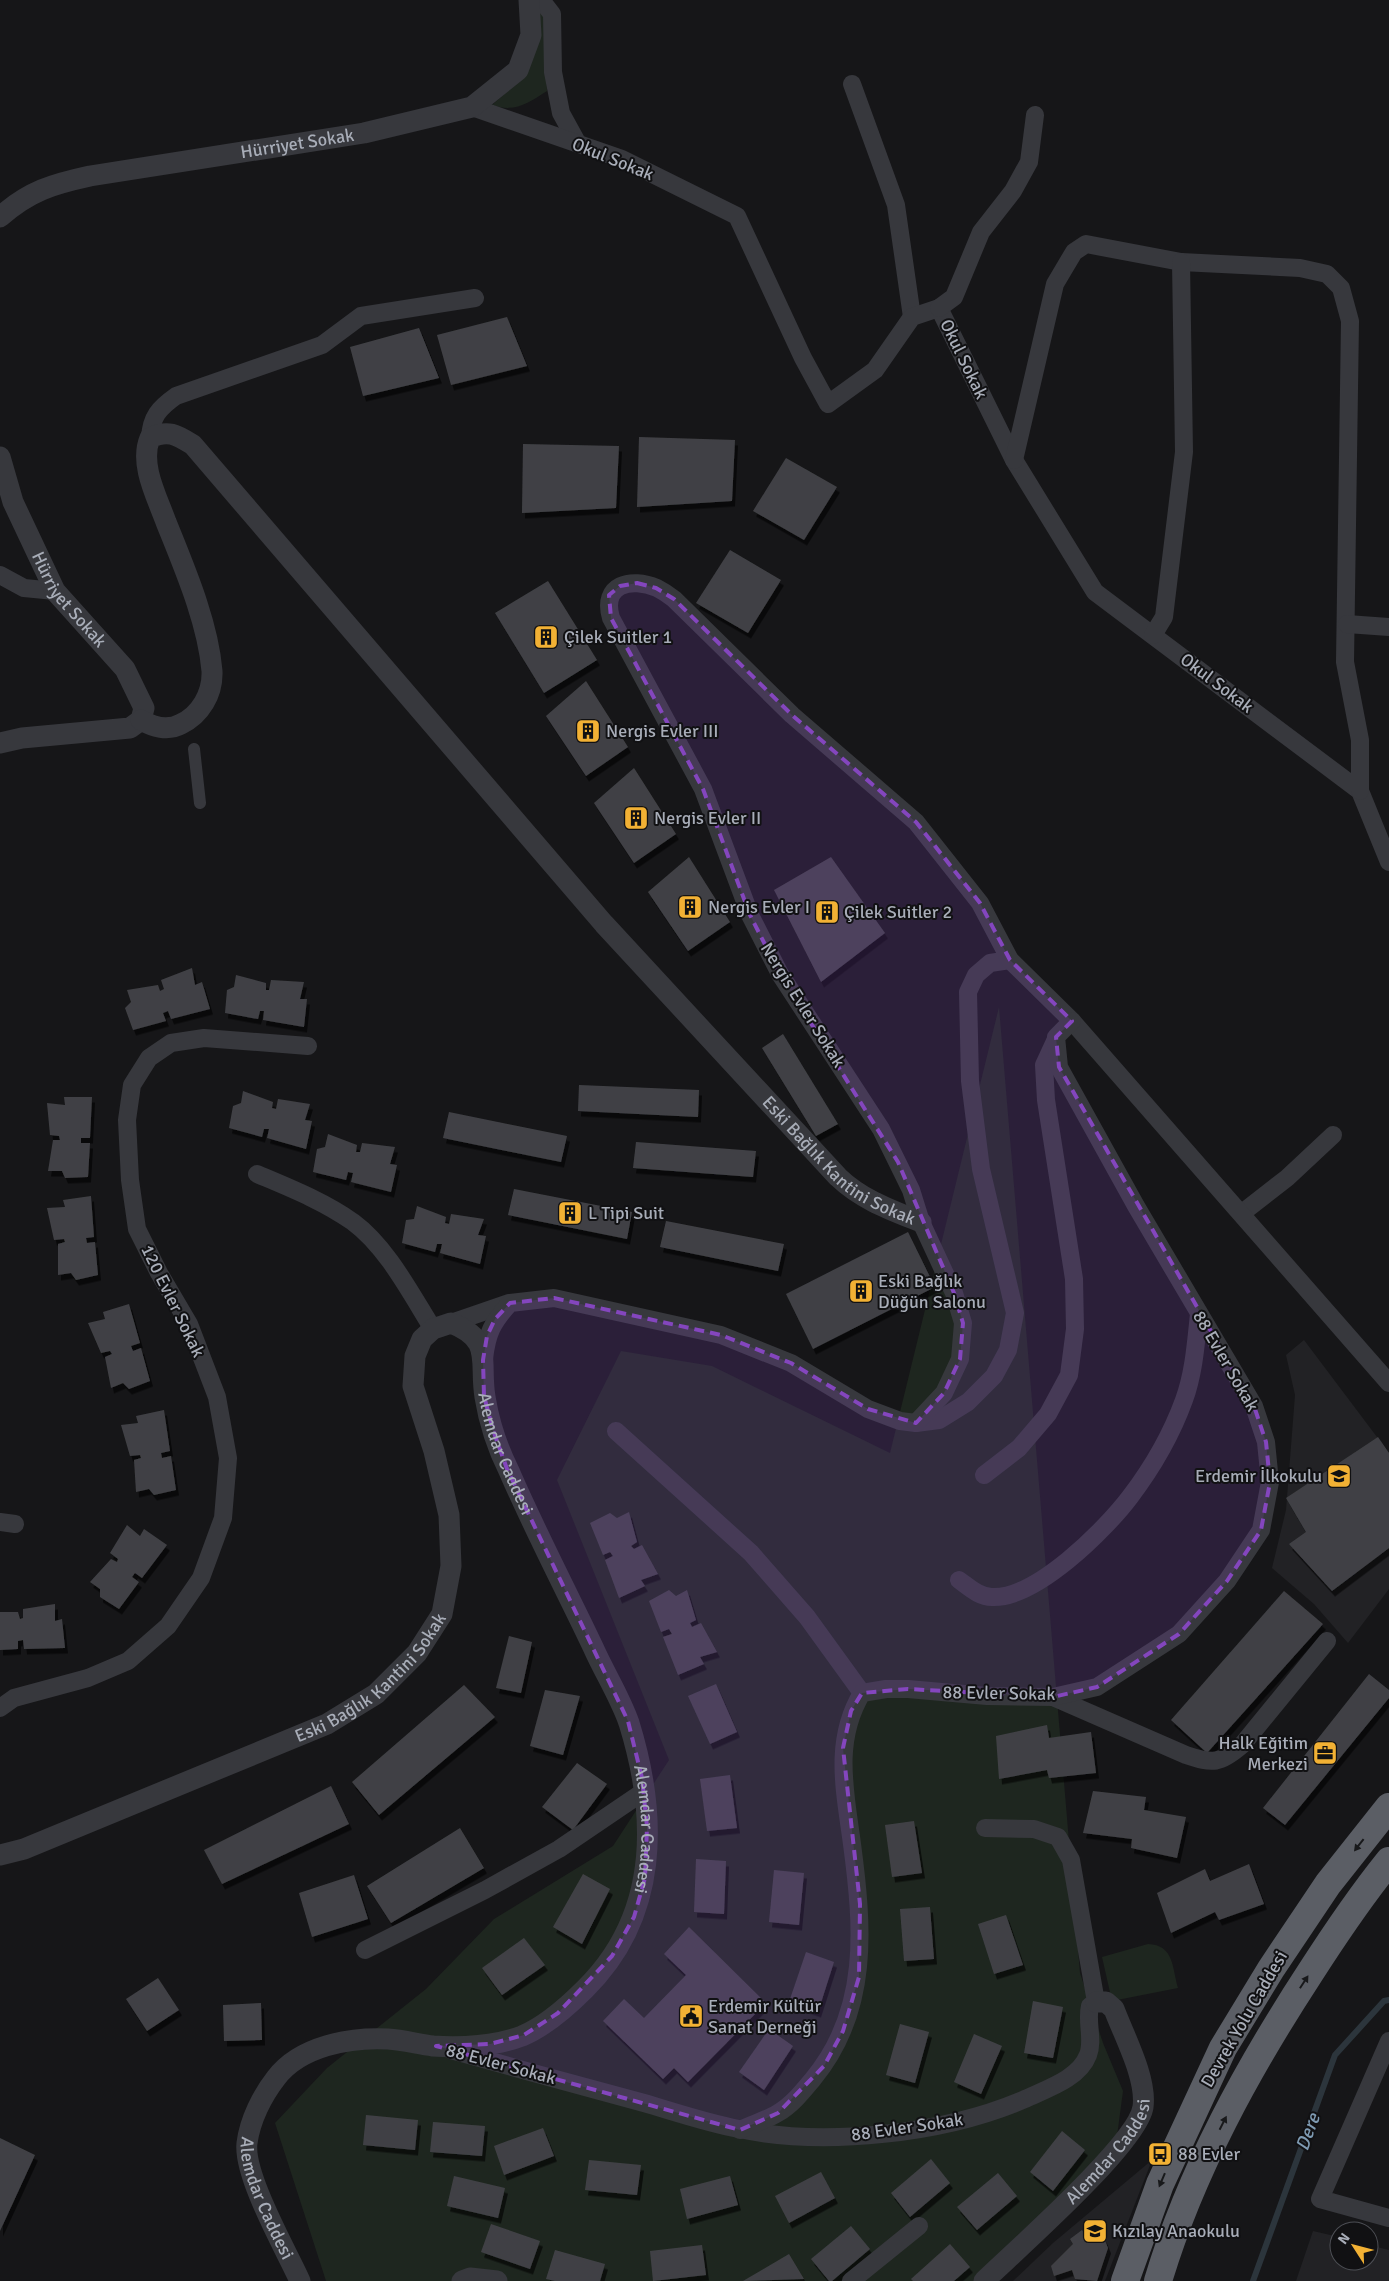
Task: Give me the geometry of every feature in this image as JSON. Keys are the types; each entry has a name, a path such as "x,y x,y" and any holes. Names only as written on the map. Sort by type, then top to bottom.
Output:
{"highway":[{"name":"Devrek Yolu Caddesi","path":"1125,2281 1160,2184 1223,2048 1250,2003 1328,1884 1389,1806"},
{"name":"Devrek Yolu Caddesi","path":"1158,2281 1188,2199 1221,2127 1259,2054 1359,1898 1389,1861"}],"street":[{"name":"Hürriyet Sokak","path":"0,217 19,200 58,183 90,176 364,133 472,107 518,70 532,35 529,0"},
{"path":"541,0 552,14 553,72 561,114 578,144"},
{"path":"852,84 896,205 912,317"},
{"name":"Okul Sokak","path":"472,107 622,159 737,216 802,358 828,404 875,370 912,317 939,308 1014,460 1095,592 1360,791"},
{"path":"939,308 954,298 981,232 1012,191 1029,162 1035,115"},
{"path":"1014,460 1055,284 1074,252 1086,244 1181,262 1300,268 1327,274 1341,288 1350,322 1345,662 1360,740 1360,791 1389,862"},
{"path":"1153,635 1164,617 1184,452 1181,262"},
{"path":"0,743 22,738 136,724 174,728 188,721 199,711 208,697 212,673 205,634 153,488 146,448 150,438 150,424 159,408 176,396 322,345 361,316 475,298"},
{"name":"Eski Bağlık Kantini Sokak","path":"150,438 161,433 174,433 193,445 582,898 848,1186 873,1203 921,1222 954,1293 963,1323 960,1359 944,1393 916,1423"},
{"name":"Hürriyet Sokak","path":"0,457 13,502 55,591 125,669 144,708 136,724"},
{"path":"0,575 24,588 55,591"},
{"name":"Nergis Evler Sokak","path":"921,1222 911,1190 881,1129 780,974 750,916 703,789 611,618 607,606 610,595 620,586 637,584 656,588 674,599 792,715 916,822 980,903 1010,960"},
{"path":"1347,624 1389,627"},
{"path":"194,749 200,802"},
{"path":"257,1174 315,1199 354,1223 388,1259 442,1326 510,1303 554,1298 721,1335 791,1363 868,1409 900,1421 916,1423 939,1420 968,1402 994,1376 1008,1350 1015,1313 981,1169 970,1081 968,992 976,975 990,963 1010,960 1072,1021 1389,1382"},
{"path":"984,1475 1019,1448 1048,1414 1069,1375 1076,1328 1074,1278 1046,1100 1044,1064 1056,1037 1072,1021"},
{"name":"88 Evler Sokak","path":"862,1693 886,1689 908,1689 987,1696 1053,1697 1097,1687 1179,1634 1228,1581 1261,1530 1270,1482 1266,1442 1254,1406 1136,1206 1059,1067 1056,1037"},
{"name":"120 Evler Sokak","path":"0,1708 14,1698 88,1678 135,1655 168,1626 201,1578 223,1518 228,1458 217,1398 189,1324 159,1274 137,1228 130,1180 127,1120 132,1085 149,1058 171,1042 204,1038 308,1046"},
{"path":"1242,1213 1287,1178 1333,1135"},
{"path":"484,1360 487,1336 496,1319 510,1303"},
{"path":"958,1580 978,1594 992,1597 1018,1594 1045,1579 1092,1538 1130,1497 1160,1449 1184,1399 1195,1358 1199,1314"},
{"name":"Eski Bağlık Kantini Sokak","path":"0,1855 24,1849 326,1724 376,1694 417,1654 442,1614 451,1566 449,1515 434,1451 414,1386 415,1356 422,1339 442,1326"},
{"name":"Alemdar Caddesi","path":"300,2281 253,2178 248,2154 248,2139 262,2097 278,2074 301,2056 329,2045 356,2040 389,2039 436,2046 490,2044 524,2035 558,2014 587,1987 612,1956 634,1917 645,1878 647,1827 643,1792 628,1721 507,1469 484,1396 484,1360 478,1342 468,1330 442,1326"},
{"path":"616,1431 751,1553 807,1616 862,1693 851,1712 842,1748 845,1792 860,1904 858,1977 843,2031 824,2066 799,2096 778,2113 740,2130"},
{"path":"1053,1697 1186,1755 1209,1762 1226,1759 1242,1745 1327,1641"},
{"path":"364,1950 485,1890 559,1849 643,1792"},
{"path":"985,1828 1034,1828 1058,1837 1071,1860 1096,2002"},
{"name":"88 Evler Sokak","path":"436,2046 740,2130 800,2136 860,2136 941,2126 1000,2110 1069,2078 1081,2067 1088,2054 1087,2016 1090,2006 1096,2002"},
{"name":"Alemdar Caddesi","path":"984,2281 1102,2166 1136,2124 1143,2109 1144,2092 1140,2077 1114,2009 1106,2002 1096,2002"},
{"path":"1389,2041 1320,2199 1389,2218"},
{"path":"851,2281 918,2226"},
{"path":"462,2281 470,2278 497,2281"}],"highlighted area":[{"path":"637,583 656,588 674,599 792,715 916,822 980,903 1010,960 1072,1021 1056,1037 1059,1067 1254,1406 1266,1442 1270,1482 1261,1530 1227,1581 1179,1634 1097,1687 1053,1697 908,1689 862,1693 851,1711 843,1748 860,1904 859,1977 843,2031 824,2066 778,2113 740,2130 436,2046 490,2044 524,2035 558,2013 612,1956 634,1917 645,1878 647,1827 642,1778 628,1721 507,1469 493,1430 484,1396 483,1360 487,1336 495,1319 510,1303 554,1298 721,1335 791,1363 868,1409 916,1423 944,1393 960,1359 963,1323 954,1293 898,1162 780,974 750,915 703,789 611,618 609,595 620,586"}],"shaded area":[{"path":"537,11 544,13 547,91 521,106 508,108 492,105 517,83"},
{"path":"999,1007 1080,1973 1103,2043 1123,2091 1115,2151 983,2281 326,2281 275,2123 327,2068 426,1989 494,1919 613,1846 669,1760 557,1480 621,1351 712,1366 890,1453"},
{"name":"Erdemir İlkokulu","path":"1304,1340 1389,1453 1389,1589 1348,1643 1314,1604 1272,1568 1286,1510 1295,1395 1286,1355"},
{"path":"1148,1944 1157,1945 1167,1953 1173,1965 1178,1988 1112,2001 1102,1957"},
{"name":"Kızılay Anaokulu","path":"1152,2160 1105,2281 1013,2281 1053,2243"},
{"path":"1313,2231 1329,2235 1329,2271 1379,2271 1379,2248 1389,2250 1389,2281 1296,2281"}],"building":[{"path":"507,317 527,366 451,385 437,335"},
{"path":"419,328 439,378 363,396 350,347"},
{"path":"639,437 735,440 732,501 637,507"},
{"path":"523,444 619,446 616,508 522,513"},
{"path":"786,458 837,487 804,540 753,511"},
{"path":"730,550 781,580 748,633 696,603"},
{"name":"Çilek Suitler 1","path":"548,581 597,660 544,693 495,613"},
{"name":"Nergis Evler III","path":"586,681 628,747 586,776 546,716"},
{"name":"Nergis Evler II","path":"634,768 676,834 634,863 594,803"},
{"name":"Nergis Evler I","path":"689,857 730,922 688,951 648,892"},
{"name":"Çilek Suitler 2","path":"831,857 885,933 821,982 774,890"},
{"path":"192,968 195,985 202,982 210,1009 171,1019 168,1011 163,1013 166,1021 133,1030 125,1008 131,1002 127,990 158,985 160,991 164,989 161,980"},
{"path":"236,975 266,983 266,990 269,990 271,980 304,982 300,999 307,999 304,1027 263,1020 264,1011 260,1011 258,1019 225,1013 227,990 234,987"},
{"path":"783,1034 838,1124 816,1136 762,1048"},
{"path":"579,1085 699,1090 698,1117 578,1111"},
{"path":"243,1091 273,1102 272,1108 276,1109 278,1099 310,1104 305,1120 312,1121 306,1149 267,1138 269,1129 264,1129 262,1137 229,1128 233,1106 241,1103"},
{"path":"64,1097 92,1097 90,1138 81,1138 81,1143 90,1143 88,1177 65,1178 62,1171 48,1171 53,1140 60,1140 59,1136 50,1135 47,1103 65,1105"},
{"name":"L Tipi Suit","path":"449,1112 567,1136 561,1162 443,1138"},
{"path":"328,1134 357,1145 356,1152 360,1152 362,1143 395,1147 390,1164 397,1165 391,1192 351,1182 353,1173 348,1172 346,1180 313,1172 317,1149 325,1147"},
{"name":"L Tipi Suit","path":"636,1142 756,1151 753,1177 633,1168"},
{"name":"L Tipi Suit","path":"514,1189 632,1212 627,1239 508,1215"},
{"path":"91,1196 94,1237 86,1238 87,1243 95,1242 98,1275 76,1280 71,1273 58,1275 58,1244 65,1242 64,1239 54,1240 47,1208 65,1207 63,1200"},
{"path":"417,1206 446,1217 445,1223 449,1224 451,1214 484,1219 478,1235 486,1236 480,1264 440,1253 442,1244 437,1244 435,1252 402,1243 406,1220 414,1219"},
{"name":"L Tipi Suit","path":"666,1221 784,1244 778,1271 660,1247"},
{"name":"Eski Bağlık Düğün Salonu","path":"908,1232 935,1287 813,1349 786,1294"},
{"path":"129,1304 140,1343 131,1346 133,1351 141,1348 150,1381 129,1389 123,1383 111,1388 105,1357 112,1354 110,1351 101,1353 88,1323 105,1319 103,1312"},
{"path":"164,1410 170,1451 161,1453 162,1458 171,1456 176,1490 154,1495 149,1489 136,1492 134,1460 141,1458 140,1455 130,1456 121,1425 138,1423 136,1416"},
{"path":"1378,1437 1389,1453 1389,1548 1332,1591 1289,1544 1306,1532 1286,1498"},
{"path":"629,1512 637,1542 631,1546 634,1549 642,1545 658,1574 641,1580 645,1586 619,1598 605,1560 613,1556 610,1552 603,1555 590,1523 610,1513 617,1518"},
{"path":"127,1525 140,1536 144,1529 167,1545 142,1578 135,1573 132,1577 139,1582 119,1609 100,1597 100,1589 90,1582 111,1559 117,1562 118,1559 110,1553"},
{"path":"669,1590 676,1596 687,1590 696,1620 690,1623 692,1627 701,1623 717,1652 700,1657 704,1664 678,1675 663,1637 672,1634 669,1629 661,1632 649,1601"},
{"path":"1284,1591 1323,1624 1207,1753 1171,1720"},
{"path":"55,1604 55,1621 62,1619 65,1648 24,1649 23,1640 18,1641 18,1649 0,1650 0,1612 18,1612 20,1619 23,1618 23,1609"},
{"path":"509,1636 532,1642 521,1693 496,1688"},
{"name":"Halk Eğitim Merkezi","path":"1369,1674 1389,1690 1389,1698 1285,1825 1263,1808"},
{"path":"716,1684 737,1732 710,1744 688,1696"},
{"path":"464,1685 495,1717 379,1815 352,1782"},
{"path":"545,1690 580,1696 563,1755 530,1746"},
{"path":"1047,1725 1049,1738 1091,1732 1096,1773 1049,1778 1047,1770 999,1779 996,1736"},
{"path":"577,1763 607,1784 573,1830 542,1807"},
{"path":"730,1775 737,1828 707,1831 700,1779"},
{"path":"331,1786 349,1824 222,1884 204,1850"},
{"path":"1093,1791 1146,1797 1144,1810 1186,1817 1177,1858 1131,1848 1132,1839 1083,1833"},
{"path":"914,1821 922,1873 892,1877 885,1825"},
{"path":"460,1828 484,1868 391,1923 367,1886"},
{"path":"696,1859 726,1861 724,1914 694,1912"},
{"path":"1249,1864 1264,1904 1219,1920 1215,1912 1171,1933 1157,1893 1205,1869 1210,1881"},
{"path":"774,1870 804,1873 799,1925 769,1922"},
{"path":"583,1874 610,1889 582,1944 553,1927"},
{"path":"354,1875 368,1919 312,1937 299,1893"},
{"path":"930,1907 934,1959 904,1961 900,1909"},
{"path":"1006,1915 1023,1965 994,1974 978,1924"},
{"path":"689,1927 766,2003 688,2082 674,2068 663,2079 603,2021 624,1999 644,2018 686,1975 664,1954"},
{"path":"524,1938 545,1965 502,1995 482,1968"},
{"path":"806,1952 834,1962 818,2012 789,2002"},
{"path":"158,1978 179,2010 147,2031 126,1999"},
{"path":"1033,2001 1063,2007 1053,2058 1024,2053"},
{"path":"261,2003 262,2040 224,2041 223,2005"},
{"path":"900,2024 929,2032 915,2083 886,2075"},
{"path":"769,2029 793,2046 764,2090 739,2072"},
{"path":"974,2034 1002,2046 981,2094 954,2082"},
{"path":"366,2115 418,2120 415,2150 363,2145"},
{"path":"433,2122 485,2126 482,2156 430,2152"},
{"path":"543,2128 554,2156 504,2175 494,2146"},
{"path":"1062,2131 1085,2150 1053,2191 1030,2172"},
{"path":"0,2138 35,2155 0,2231"},
{"path":"931,2159 950,2183 910,2217 891,2193"},
{"path":"589,2160 641,2165 637,2195 585,2190"},
{"path":"821,2172 835,2198 789,2223 775,2196"},
{"path":"998,2173 1017,2196 977,2230 957,2207"},
{"path":"454,2176 505,2188 498,2218 447,2206"},
{"path":"730,2176 738,2205 687,2219 680,2189"},
{"path":"491,2224 540,2241 530,2269 481,2252"},
{"path":"851,2226 870,2249 832,2281 829,2281 811,2259"},
{"path":"1092,2229 1104,2238 1108,2248 1097,2281 1075,2279 1072,2270 1054,2276 1051,2266 1073,2244 1070,2239 1082,2230 1085,2234"},
{"path":"950,2244 970,2267 954,2281 913,2281 911,2279"},
{"path":"702,2245 706,2275 653,2281 650,2251"},
{"path":"555,2250 605,2264 600,2281 555,2281 546,2279"},
{"path":"789,2254 804,2279 743,2281"}],"waterway":[{"name":"Dere","path":"1253,2281 1335,2055 1384,2001 1389,2000"}],"place":[{"name":"Çilek Suitler 1","path":"546,637"},
{"name":"Nergis Evler III","path":"588,731"},
{"name":"Nergis Evler II","path":"636,818"},
{"name":"Nergis Evler I","path":"690,907"},
{"name":"Çilek Suitler 2","path":"827,912"},
{"name":"L Tipi Suit","path":"570,1213"},
{"name":"Eski Bağlık Düğün Salonu","path":"861,1291"},
{"name":"Erdemir İlkokulu","path":"1339,1476"},
{"name":"Halk Eğitim Merkezi","path":"1325,1753"},
{"name":"Erdemir Kültür Sanat Derneği","path":"691,2016"},
{"name":"88 Evler","path":"1160,2154"},
{"name":"Kızılay Anaokulu","path":"1095,2231"}]}
